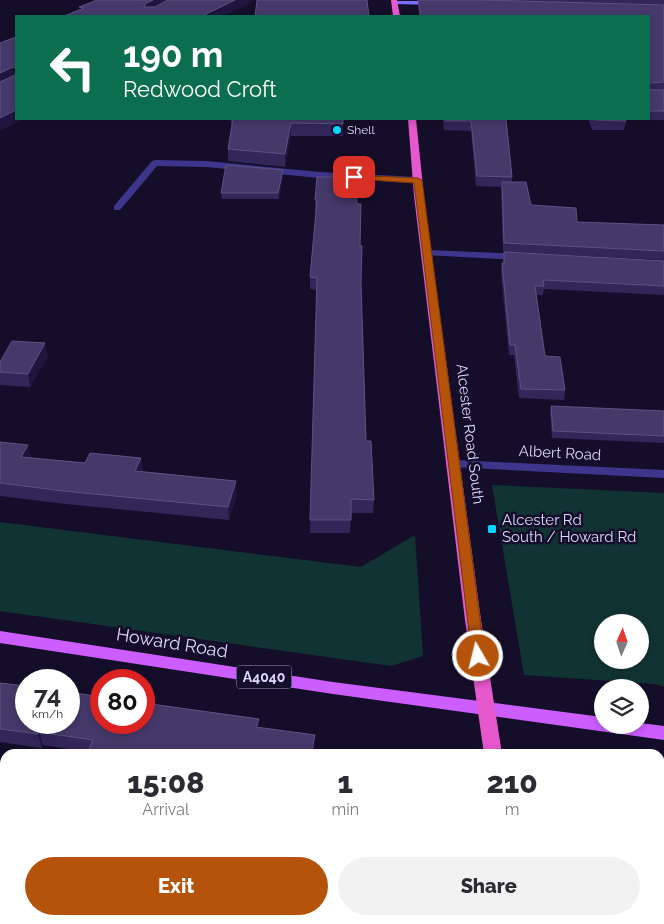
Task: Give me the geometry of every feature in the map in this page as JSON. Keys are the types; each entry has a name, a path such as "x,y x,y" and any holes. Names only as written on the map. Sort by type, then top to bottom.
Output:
{"highway":[{"path":"394,1 397,15"},
{"name":"Alcester Road South","path":"412,120 427,253 492,749"}],"main road":[{"path":"394,1 446,4"},
{"name":"Howard Road","path":"0,637 486,709"},
{"name":"A4040","path":"486,709 594,723"},
{"path":"649,731 664,733"}],"street":[{"path":"117,208 156,163 206,164 320,175 418,180"},
{"path":"427,253 530,258"},
{"name":"Albert Road","path":"455,464 664,474"}],"green space":[{"path":"492,485 664,493 664,687 649,684 649,679 594,680 524,675"},
{"path":"0,522 361,567 415,535 423,656 391,666 0,611"}],"building":[{"path":"97,0 153,0 145,4 144,7 155,7 168,0 235,0 204,15 66,15 84,8 79,7"},
{"path":"257,0 367,0 369,15 255,15"},
{"path":"418,0 664,5 664,82 650,83 650,15 421,15"},
{"path":"15,37 15,68 13,67 0,73 0,43"},
{"path":"15,75 15,110 0,118 0,82"},
{"path":"650,89 664,90 664,111 650,111"},
{"path":"233,120 343,120 343,124 291,123 285,154 228,149"},
{"path":"506,120 512,177 477,176 471,121 445,121"},
{"path":"594,120 626,120 626,121"},
{"path":"226,165 283,170 278,193 221,193"},
{"path":"317,177 356,177 357,204 361,204 360,246 362,246 361,283 366,441 371,441 374,500 351,499 351,520 310,520 317,278 310,277 317,200 315,200"},
{"path":"502,182 526,182 531,205 576,208 577,222 664,225 664,251 504,243"},
{"path":"504,252 664,261 664,286 543,280 544,286 535,286 545,356 560,357 565,390 521,389 515,345 510,345 502,263 504,264"},
{"path":"12,341 45,343 28,374 0,372 0,362"},
{"path":"551,406 664,411 664,436 553,431"},
{"path":"0,442 28,445 21,457 85,463 90,453 141,458 135,471 236,481 228,507 0,483"},
{"path":"0,683 15,685 15,731 0,729"},
{"path":"80,694 90,695 90,734 155,734 155,705 259,719 256,727 315,735 312,749 89,749 93,740 52,734 80,734"}],"place":[{"name":"Shell","path":"337,130"},
{"name":"Alcester Rd South / Howard Rd","path":"492,529"}],"route":[{"path":"354,177 418,180 478,656"}]}
